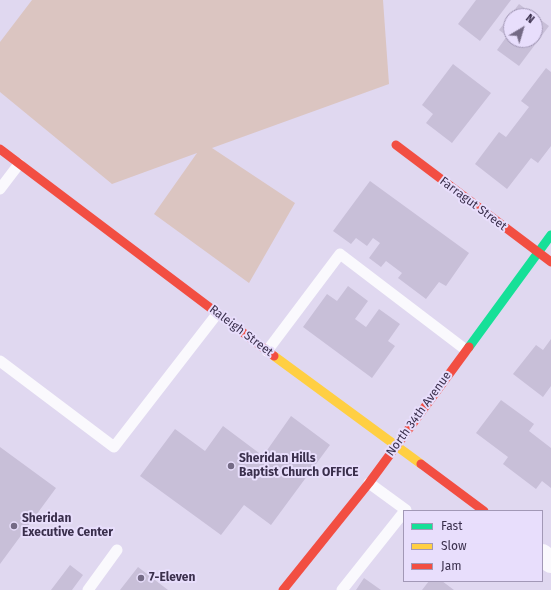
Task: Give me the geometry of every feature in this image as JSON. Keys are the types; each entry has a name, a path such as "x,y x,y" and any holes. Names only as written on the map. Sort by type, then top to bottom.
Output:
{"street":[{"name":"Farragut Street","path":"396,145 551,262"},
{"name":"Raleigh Street","path":"0,150 217,314 483,510"},
{"name":"North 34th Avenue","path":"283,590 369,482 551,235"},
{"path":"543,556 551,562"}],"lane":[{"path":"0,189 19,164"},
{"path":"267,351 340,254 466,350"},
{"path":"0,360 114,447 217,314"},
{"path":"369,482 404,510"},
{"path":"342,590 403,514"},
{"path":"88,590 117,550"}],"shaded area":[{"path":"32,0 383,0 389,84 212,148 295,203 249,283 154,214 197,153 112,184 0,92 0,42"}],"building":[{"path":"476,0 511,0 505,8 503,8 503,11 480,41 458,24"},
{"path":"519,4 524,8 516,8"},
{"path":"543,22 549,26 543,34"},
{"path":"503,25 503,33 499,30"},
{"path":"503,42 503,48 532,48 519,66 497,50"},
{"path":"453,64 491,93 452,143 426,123 433,114 422,105"},
{"path":"546,68 551,72 551,146 538,163 531,158 507,189 475,164 499,132 506,137 529,107 521,101"},
{"path":"370,181 469,253 446,286 439,282 426,299 398,278 402,273 386,261 381,267 369,258 380,243 373,238 367,246 356,238 351,244 333,231"},
{"path":"348,286 368,301 355,319 366,327 379,309 400,324 388,341 395,346 372,378 303,327 327,294 337,301"},
{"path":"551,339 551,386 543,397 513,374 536,345 543,350"},
{"path":"501,400 534,424 529,431 551,448 551,488 542,481 536,489 503,464 508,457 476,433"},
{"name":"Sheridan Hills Baptist Church OFFICE","path":"291,416 330,445 271,525 244,505 221,535 140,476 175,429 205,451 223,426 263,456"},
{"name":"Sheridan Executive Center","path":"0,447 56,488 0,564"},
{"path":"70,565 83,575 72,590 51,590"},
{"name":"7-Eleven","path":"138,567 168,590 120,590"},
{"path":"364,578 381,590 356,590"},
{"path":"428,582 443,582 454,590 422,590"}],"traffic: fast":[{"path":"469,347 551,235"}],"traffic: slow":[{"path":"274,356 421,464"}],"traffic: jam":[{"path":"396,145 551,262"},
{"path":"0,149 274,356"},
{"path":"283,590 369,483 469,347"},
{"path":"421,464 483,510"}],"place":[{"name":"Sheridan Hills Baptist Church OFFICE","path":"231,466"},
{"name":"Sheridan Executive Center","path":"14,526"},
{"name":"7-Eleven","path":"141,578"}]}
